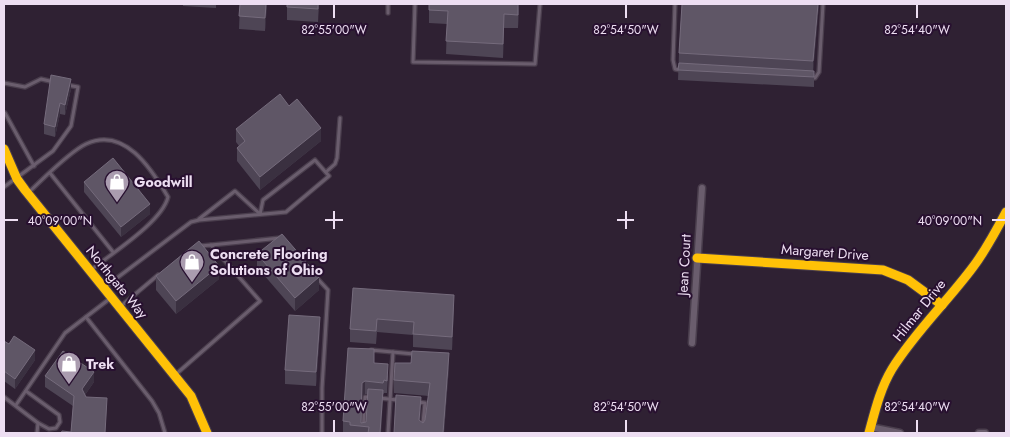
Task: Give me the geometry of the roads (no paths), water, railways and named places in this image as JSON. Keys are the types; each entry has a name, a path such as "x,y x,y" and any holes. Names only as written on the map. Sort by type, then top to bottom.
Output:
{"street":[{"name":"Northgate Way","path":"4,149 17,179 27,193 175,376 198,409 207,433"},
{"name":"Jean Court","path":"692,343 702,188"},
{"name":"Hilmar Drive","path":"869,430 875,407 890,372 984,252 1006,212"},
{"name":"Margaret Drive","path":"697,258 883,270 908,280 942,305"},
{"path":"869,430 900,433"},
{"path":"978,433 985,433"}],"lane":[{"path":"388,4 388,13"},
{"path":"415,4 413,62 535,64 540,4"},
{"path":"675,4 672,60 675,68 688,70"},
{"path":"805,77 815,78 819,72 823,4"},
{"path":"4,83 25,87 41,79 78,87 71,126 53,150 4,187"},
{"path":"4,114 34,166"},
{"path":"326,172 333,167 337,158 340,118"},
{"path":"27,193 84,145 98,140 118,142 131,148 155,174 168,197 166,206 156,218 90,270"},
{"path":"104,288 191,222 286,212 330,176 315,160 263,200 260,214"},
{"path":"50,173 113,252"},
{"path":"199,220 235,191 260,214"},
{"path":"194,248 282,238"},
{"path":"175,376 260,301 211,245"},
{"path":"120,307 159,274"},
{"path":"315,276 328,290 322,388 322,433"},
{"path":"16,405 65,333 112,297"},
{"path":"86,317 152,401 159,413 165,433"},
{"path":"369,350 419,354"},
{"path":"388,433 393,352"},
{"path":"4,397 48,429 56,428 60,422 59,415 26,391"},
{"path":"363,433 366,397 425,402 422,433"},
{"path":"37,433 38,423"}],"place":[{"name":"Goodwill","path":"117,203"},
{"name":"Concrete Flooring Solutions of Ohio","path":"192,283"},
{"name":"Trek","path":"69,385"}]}
